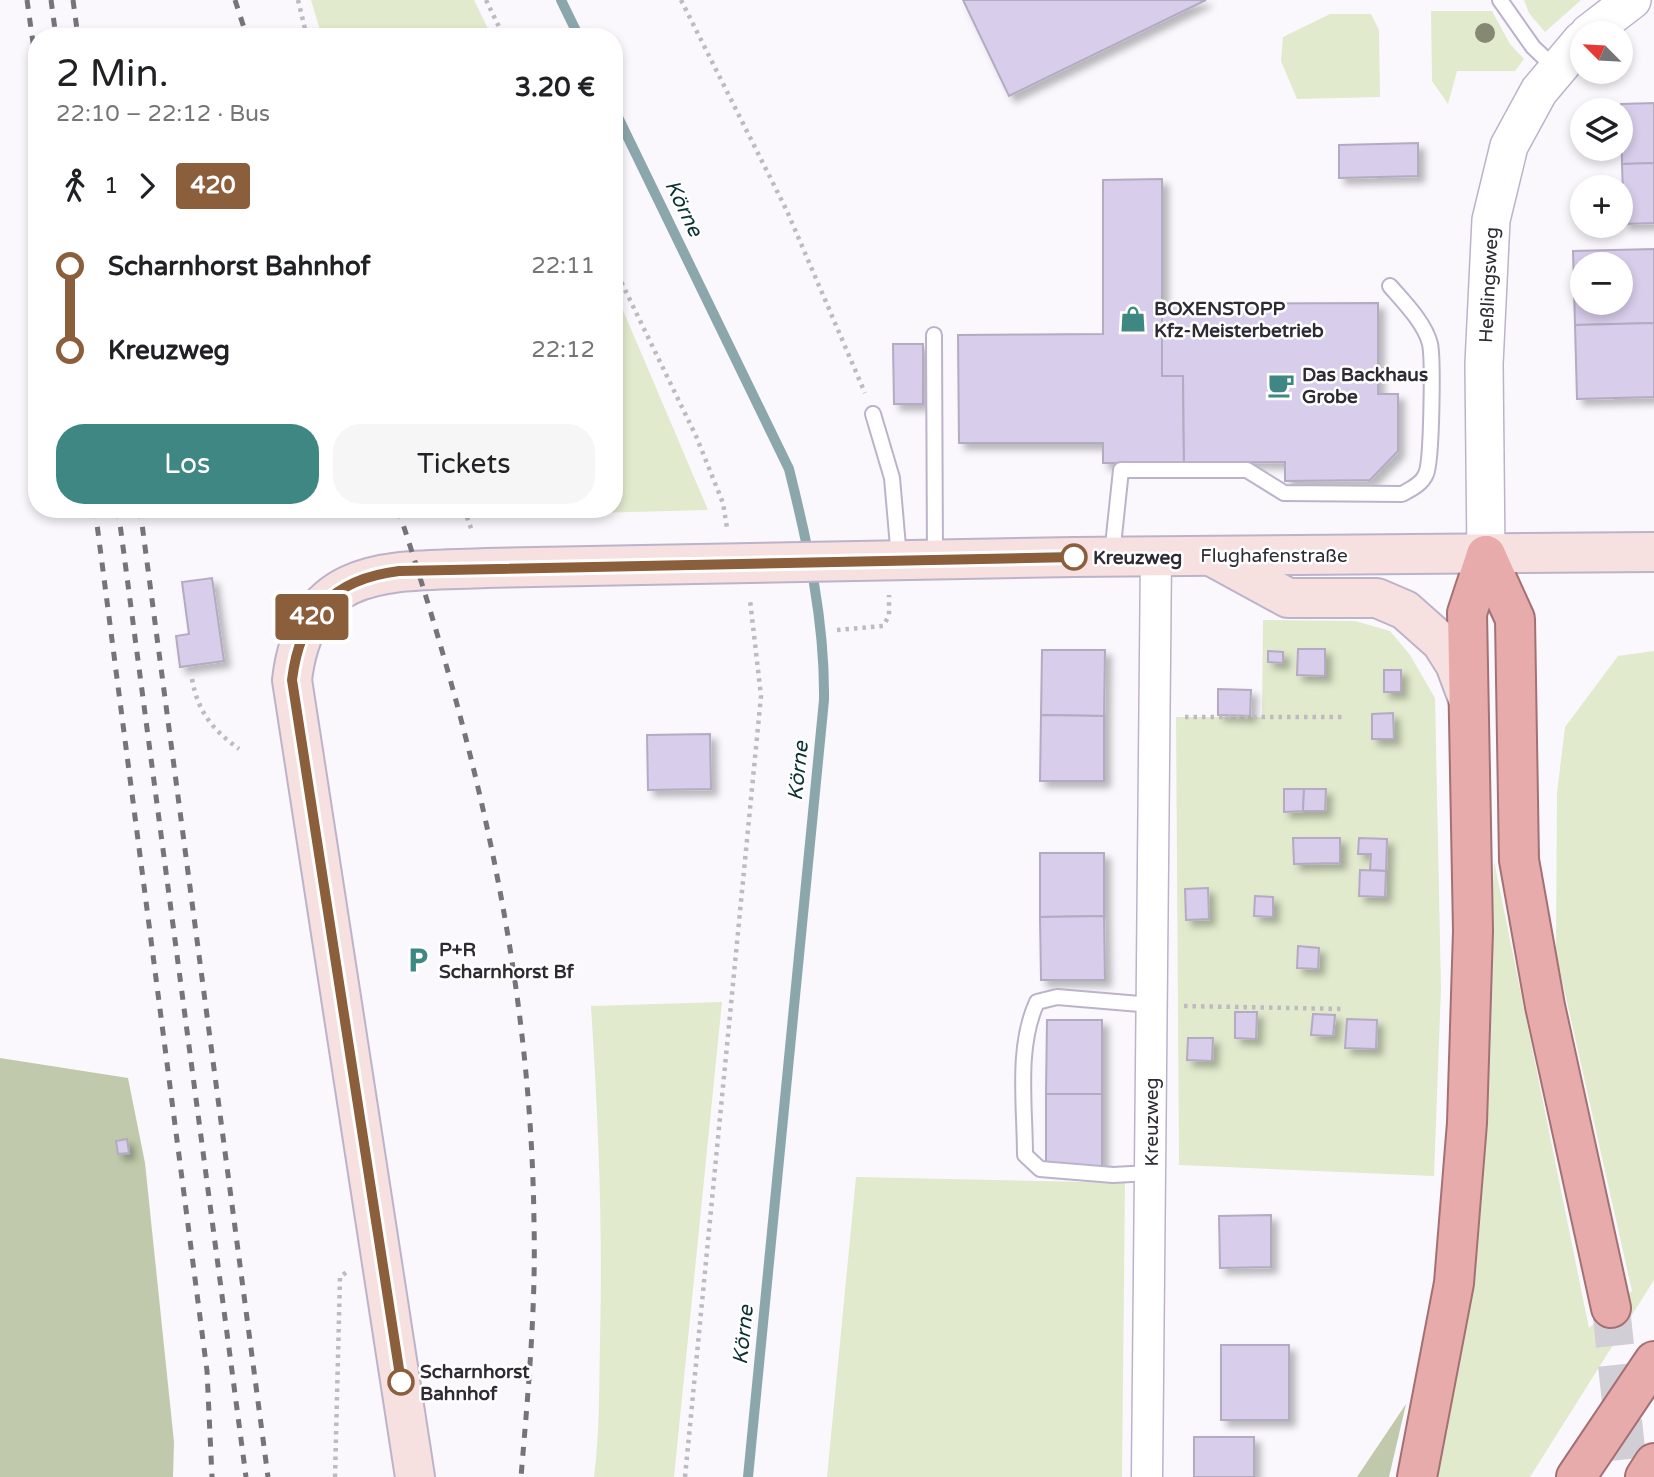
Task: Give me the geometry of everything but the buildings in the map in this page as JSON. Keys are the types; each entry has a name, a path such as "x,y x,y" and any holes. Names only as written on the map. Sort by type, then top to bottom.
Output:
{"highway":[{"path":"1418,1477 1454,1283 1467,1123 1473,931 1466,613 1486,555"},
{"path":"1486,555 1515,619 1519,860 1545,1006 1611,1308"},
{"path":"1576,1477 1654,1361"},
{"path":"1645,1477 1654,1463"}],"main road":[{"name":"Flughafenstraße","path":"415,1477 382,1244 344,1025 292,680 295,657 304,629 318,608 338,591 363,578 391,572 844,563 908,573 1112,556 1654,552"},
{"path":"1209,555 1288,598 1377,598 1405,611 1441,642 1455,664 1468,699"}],"street":[{"path":"1605,21 1632,0"},
{"name":"Heßlingsweg","path":"1486,555 1484,364 1491,220 1509,146 1539,91 1570,53"},
{"name":"Kreuzweg","path":"1147,1477 1156,556"}],"lane":[{"path":"1500,0 1533,47 1556,69"},
{"path":"1112,556 1121,470 1247,470 1284,493 1402,494 1415,487 1426,475 1430,452 1430,344 1407,305 1390,286"},
{"path":"908,573 934,335"},
{"path":"873,414 892,478 908,573"},
{"path":"1150,1173 1113,1175 1040,1169 1025,1155 1024,1095 1025,1045 1029,1020 1037,1002 1057,997 1152,1005"}],"path":[{"path":"298,0 305,28"},
{"path":"486,0 500,28"},
{"path":"681,0 787,211 873,414"},
{"path":"623,286 696,436 723,503 728,565"},
{"path":"837,630 883,626 908,573"},
{"path":"685,1477 761,696 751,619"},
{"path":"192,678 201,712 223,737 239,749"},
{"path":"1154,716 1345,717"},
{"path":"1152,1005 1345,1009"},
{"path":"335,1477 340,1278 382,1244"}],"green space":[{"path":"311,0 474,0 488,28 319,28"},
{"path":"1524,0 1581,0 1545,32 1529,13"},
{"path":"1431,11 1492,11 1510,44 1524,59 1515,71 1457,71 1448,104 1432,81"},
{"path":"1330,14 1371,14 1379,30 1380,97 1297,99 1281,61 1283,37"},
{"path":"623,310 708,510 623,512"},
{"path":"1263,620 1355,621 1390,631 1410,655 1435,698 1441,988 1434,1176 1179,1165 1176,717 1262,717"},
{"path":"1654,651 1654,1280 1530,1477 1433,1477 1487,1063 1494,861 1589,1328 1632,1291 1556,953 1557,793 1565,727 1618,656"},
{"path":"722,1002 674,1477 594,1477 599,1408 601,1255 591,1006"},
{"path":"0,1058 128,1078 145,1163 174,1442 173,1477 0,1477"},
{"path":"856,1177 1125,1183 1122,1477 827,1477"},
{"path":"1406,1404 1389,1477 1357,1477"}],"waterway":[{"name":"Körne","path":"561,0 575,28"},
{"name":"Körne","path":"623,128 789,469 809,555 822,641 824,700 748,1477"}],"tunnel":[{"path":"1611,1308 1629,1477"}],"railway":[{"path":"27,0 31,28"},
{"path":"51,0 55,28"},
{"path":"73,0 77,28"},
{"path":"235,0 244,28"},
{"path":"96,518 207,1371 212,1477"},
{"path":"119,518 246,1477"},
{"path":"141,518 268,1477"},
{"path":"401,518 452,685 475,773 510,950 522,1040 530,1131 534,1287 521,1477"}],"bus line":[{"name":"420","path":"401,1382 382,1244 322,890 292,680 295,657 304,629 318,608 338,591 363,578 399,571 1074,557"}],"place":[{"name":"BOXENSTOPP Kfz-Meisterbetrieb","path":"1133,319"},
{"name":"Das Backhaus Grobe","path":"1281,385"},
{"name":"Kreuzweg","path":"1074,557"},
{"name":"P+R Scharnhorst Bf","path":"418,960"},
{"name":"Scharnhorst Bahnhof","path":"401,1382"}]}
